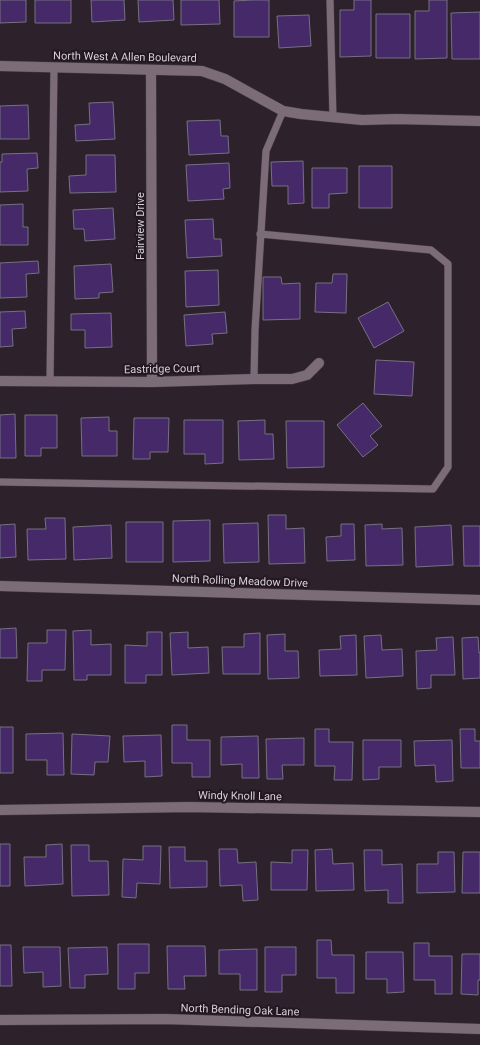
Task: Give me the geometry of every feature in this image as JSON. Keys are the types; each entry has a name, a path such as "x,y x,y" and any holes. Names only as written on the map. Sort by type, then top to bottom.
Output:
{"street":[{"name":"North West A Allen Boulevard","path":"0,66 202,71 225,79 284,111 333,118 362,120 396,119 480,121"},
{"name":"Fairview Drive","path":"151,70 152,382"},
{"name":"Eastridge Court","path":"0,381 152,382 292,379 307,374 319,363"},
{"name":"North Rolling Meadow Drive","path":"0,586 480,600"},
{"name":"Windy Knoll Lane","path":"0,810 189,807 480,812"},
{"name":"North Bending Oak Lane","path":"0,1020 164,1019 480,1029"}],"lane":[{"path":"330,0 333,118"},
{"path":"50,381 54,67"},
{"path":"254,379 254,330 266,150 284,111"},
{"path":"0,482 433,489 448,467 448,264 431,250 260,234"}],"building":[{"path":"0,0 26,0 26,22 0,23"},
{"path":"35,0 71,0 71,23 35,23"},
{"path":"91,0 124,0 125,20 92,22"},
{"path":"138,0 173,0 174,20 139,22"},
{"path":"181,0 219,0 220,24 181,25"},
{"path":"269,0 269,37 234,37 234,1"},
{"path":"354,0 371,0 371,56 340,57 340,10 354,10"},
{"path":"429,0 447,0 447,58 415,59 415,11 429,11"},
{"path":"480,12 480,59 452,59 451,13"},
{"path":"376,14 410,14 410,58 376,58"},
{"path":"309,15 311,46 279,48 277,16"},
{"path":"113,102 115,139 76,141 75,125 90,124 89,103"},
{"path":"28,105 29,139 0,139 0,106"},
{"path":"220,120 221,136 228,136 229,153 189,155 187,121"},
{"path":"37,153 38,168 27,169 28,191 0,192 0,162 2,162 2,154"},
{"path":"86,155 115,155 116,192 70,193 69,176 86,175"},
{"path":"303,161 304,203 288,204 288,186 272,186 271,162"},
{"path":"229,163 230,188 223,189 224,199 188,201 186,165"},
{"path":"359,166 392,166 392,208 359,208"},
{"path":"312,168 347,168 347,193 329,194 329,208 312,208"},
{"path":"23,204 23,227 28,227 28,245 0,245 0,205"},
{"path":"113,208 115,239 85,241 84,229 74,229 73,210"},
{"path":"213,219 214,239 221,239 222,256 187,258 185,220"},
{"path":"38,261 39,273 26,274 27,297 0,298 0,263"},
{"path":"111,264 113,292 99,293 99,298 75,299 74,266"},
{"path":"218,270 219,305 186,307 185,271"},
{"path":"333,274 347,274 346,313 315,312 316,283 332,283"},
{"path":"263,277 281,277 282,284 300,283 300,319 263,320"},
{"path":"388,302 404,331 374,348 358,318"},
{"path":"25,311 26,328 12,329 13,346 0,347 0,312"},
{"path":"225,312 227,333 212,334 213,344 186,346 184,315"},
{"path":"111,313 112,347 85,348 85,330 71,330 71,314"},
{"path":"376,360 414,362 412,396 374,394"},
{"path":"363,403 382,426 370,436 378,445 363,457 337,425"},
{"path":"15,414 16,458 0,458 0,415"},
{"path":"25,415 57,415 57,448 41,448 41,456 25,456"},
{"path":"109,417 109,431 117,431 117,456 82,456 81,418"},
{"path":"134,418 169,418 168,452 150,452 150,459 133,459"},
{"path":"184,420 223,420 223,463 205,464 205,454 184,454"},
{"path":"265,420 265,434 273,434 274,459 239,460 238,421"},
{"path":"286,421 324,421 324,467 287,468"},
{"path":"268,515 286,515 286,529 304,528 305,563 269,564"},
{"path":"45,518 65,518 66,559 28,560 27,529 46,529"},
{"path":"210,520 210,561 173,562 173,521"},
{"path":"126,522 163,522 163,562 126,562"},
{"path":"258,523 259,562 224,563 223,524"},
{"path":"15,524 16,557 0,558 0,525"},
{"path":"341,524 354,524 355,560 327,561 326,537 341,536"},
{"path":"382,524 382,529 402,528 403,565 366,566 365,525"},
{"path":"111,525 112,558 74,560 73,527"},
{"path":"451,525 453,565 416,567 415,527"},
{"path":"463,526 480,526 480,566 464,566"},
{"path":"16,628 17,658 0,658 0,629"},
{"path":"47,630 66,630 65,670 42,670 42,681 27,681 28,643 47,643"},
{"path":"91,630 91,645 111,644 111,675 87,675 87,680 74,680 73,631"},
{"path":"147,632 162,632 162,675 146,675 146,683 125,683 125,645 147,646"},
{"path":"188,632 188,648 208,647 209,673 172,675 170,633"},
{"path":"260,633 260,674 223,674 222,647 244,647 244,634"},
{"path":"285,634 285,651 298,651 299,678 268,679 267,635"},
{"path":"356,635 357,675 320,676 319,650 341,649 340,636"},
{"path":"381,635 382,650 402,649 403,676 366,678 364,636"},
{"path":"453,637 455,675 431,675 431,688 417,689 416,651 437,650 436,638"},
{"path":"478,637 479,653 480,652 480,678 463,679 462,638"},
{"path":"172,725 187,725 187,740 210,740 210,777 192,777 192,763 172,763"},
{"path":"0,727 13,727 13,773 0,773"},
{"path":"315,729 329,729 329,742 353,742 352,780 334,780 335,766 315,766"},
{"path":"460,729 475,729 475,741 480,741 480,768 461,768"},
{"path":"63,733 64,775 47,775 47,760 26,760 26,734"},
{"path":"72,734 110,736 108,762 95,762 94,775 71,774"},
{"path":"161,735 162,776 145,777 145,761 124,762 123,736"},
{"path":"258,736 259,778 242,778 242,764 221,765 221,737"},
{"path":"304,738 304,765 282,765 283,779 267,779 266,739"},
{"path":"363,740 401,740 401,767 379,767 379,779 363,780"},
{"path":"452,740 453,781 436,782 435,765 415,766 414,741"},
{"path":"0,844 10,844 10,886 0,886"},
{"path":"62,844 63,884 25,886 24,857 46,857 46,845"},
{"path":"71,845 89,845 89,861 108,861 109,895 72,896"},
{"path":"143,846 161,846 160,884 137,883 136,898 122,897 123,859 143,860"},
{"path":"169,847 185,847 185,861 207,861 207,887 170,888"},
{"path":"219,849 237,849 238,863 256,862 258,900 243,901 242,885 220,886"},
{"path":"332,849 333,864 353,863 354,890 316,891 315,850"},
{"path":"292,850 308,850 307,890 271,890 271,862 292,863"},
{"path":"364,850 382,850 382,865 402,864 403,903 388,903 388,890 365,891"},
{"path":"438,852 454,852 455,892 417,893 417,864 438,864"},
{"path":"463,852 480,852 480,893 462,893"},
{"path":"317,940 331,940 332,955 354,955 354,993 336,993 336,978 317,978"},
{"path":"414,943 429,943 429,956 452,956 452,994 435,994 435,980 414,980"},
{"path":"118,944 149,944 149,973 135,973 135,989 118,989"},
{"path":"0,945 11,945 12,986 0,986"},
{"path":"167,946 205,946 206,976 184,976 185,989 168,989"},
{"path":"23,947 60,947 61,986 43,987 43,972 24,973"},
{"path":"107,947 108,974 85,975 85,988 70,988 68,948"},
{"path":"265,947 296,947 296,975 282,975 282,992 265,992"},
{"path":"257,949 257,990 240,990 240,974 219,974 219,950"},
{"path":"366,952 403,952 404,992 387,993 387,979 366,979"},
{"path":"462,954 480,954 480,980 478,980 478,995 461,994"}]}
